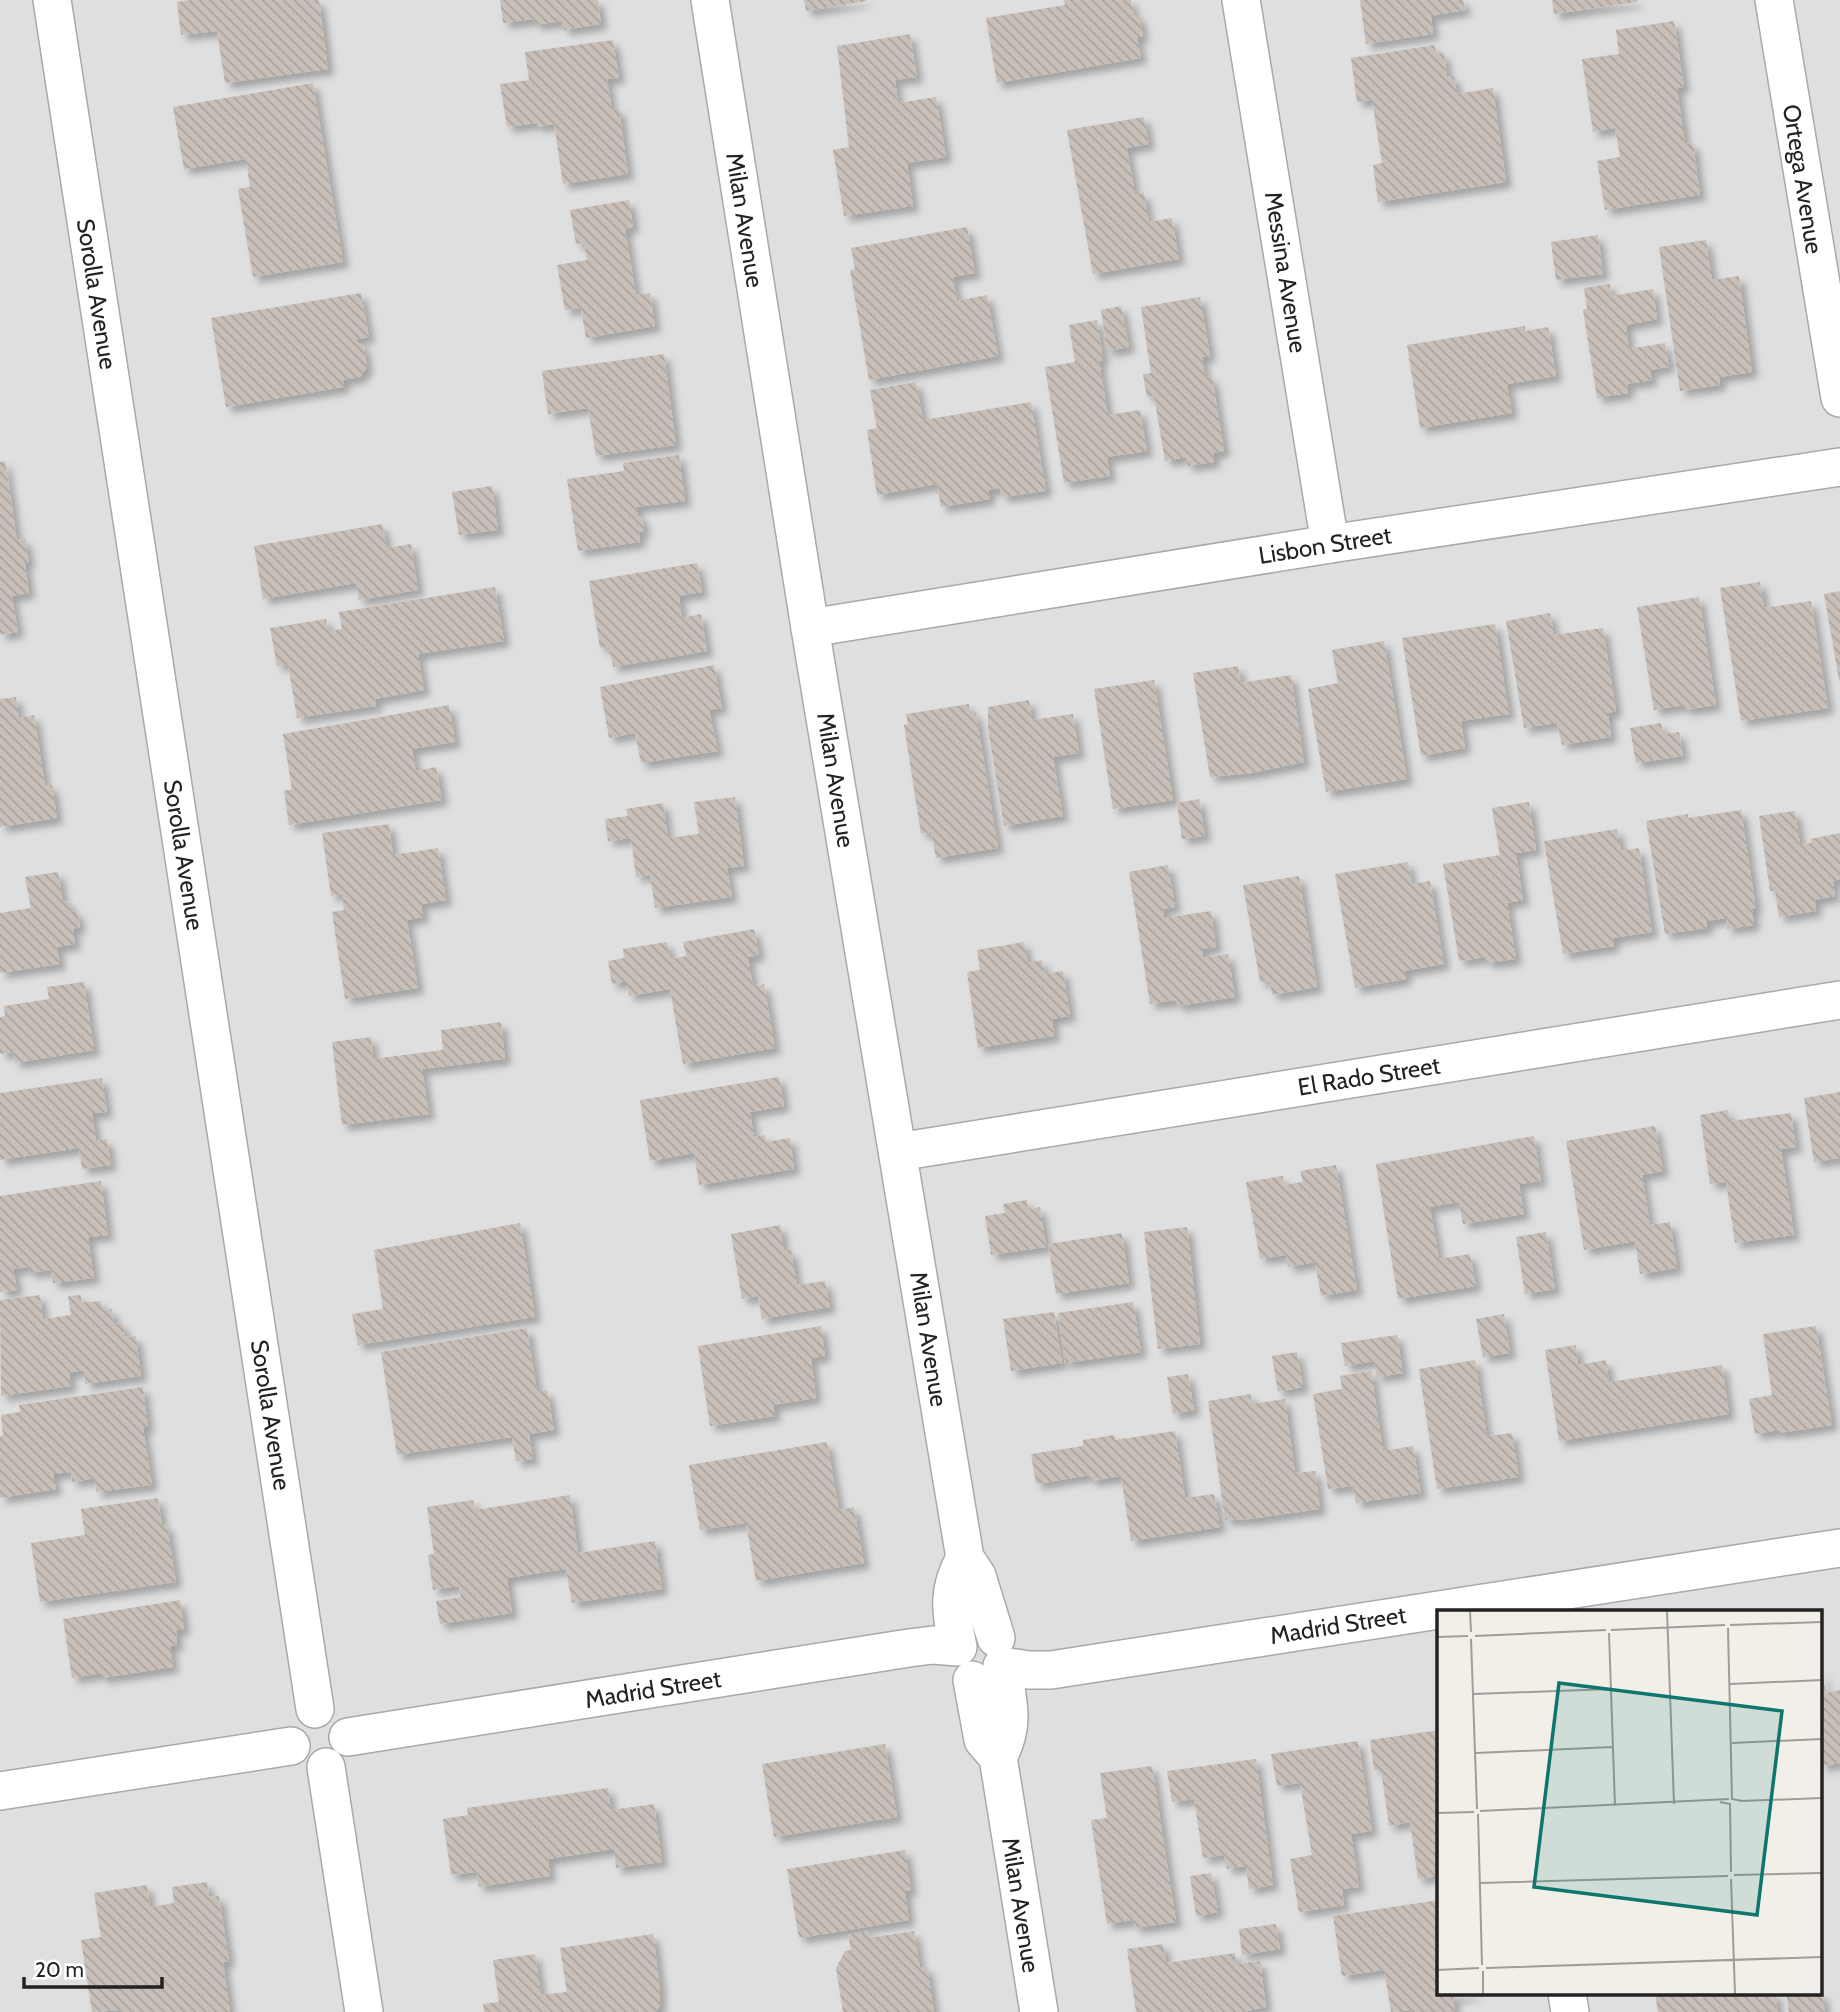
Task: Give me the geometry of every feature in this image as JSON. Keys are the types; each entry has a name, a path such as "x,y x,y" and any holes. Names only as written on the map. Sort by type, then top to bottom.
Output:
{"street":[{"name":"Sorolla Avenue","path":"52,0 316,1709"},
{"name":"Milan Avenue","path":"710,0 810,628 965,1558 953,1586 951,1611 982,1658 983,1740 998,1757 1039,2012"},
{"name":"Messina Avenue","path":"1241,0 1330,544"},
{"name":"Ortega Avenue","path":"1774,0 1840,398"},
{"name":"Lisbon Street","path":"810,628 1330,544 1840,467"},
{"name":"El Rado Street","path":"898,1152 1840,1000"},
{"name":"Madrid Street","path":"1469,1610 1840,1548"},
{"name":"Madrid Street","path":"348,1737 933,1645 1029,1670 1051,1670 1437,1615"},
{"path":"316,1709 337,1714 343,1721 348,1737 347,1749 341,1758 326,1767 307,1765 299,1760 292,1746 291,1733 299,1716 316,1709"},
{"path":"0,1791 292,1746"},
{"path":"326,1767 363,2012"},
{"path":"1567,1994 1570,2012"}],"shaded area":[{"path":"0,0 1840,0 1840,2012 0,2012"}],"building":[{"path":"319,0 328,69 225,83 217,31 181,35 177,2"},
{"path":"500,0 598,0 601,24 564,30 562,21 535,25 535,19 503,23"},
{"path":"804,0 866,0 866,1 806,11"},
{"path":"1064,0 1131,0 1134,16 1139,15 1143,36 1137,37 1141,58 997,83 986,18 1065,5"},
{"path":"1360,0 1463,0 1465,10 1431,16 1433,34 1366,44"},
{"path":"1552,0 1637,0 1637,2 1554,14"},
{"path":"1674,21 1684,87 1677,88 1685,144 1693,143 1700,195 1605,210 1597,161 1620,157 1615,128 1593,132 1582,59 1619,54 1616,30"},
{"path":"910,34 917,77 895,80 898,103 936,97 946,157 907,163 913,206 844,216 833,150 849,147 837,46"},
{"path":"613,40 619,78 607,79 612,110 619,109 628,174 563,184 554,124 507,127 500,84 529,80 525,52"},
{"path":"1435,45 1436,54 1444,53 1447,77 1454,76 1457,94 1493,88 1506,182 1378,202 1373,165 1382,163 1372,100 1357,102 1351,58"},
{"path":"313,83 343,262 253,277 238,189 250,187 246,159 184,169 173,107"},
{"path":"1144,117 1149,144 1127,148 1135,195 1144,193 1149,222 1172,218 1179,259 1093,274 1067,130"},
{"path":"629,200 633,227 625,229 636,295 650,293 655,326 586,338 581,308 565,310 557,265 587,260 584,243 576,244 570,210"},
{"path":"967,227 975,273 953,277 957,301 987,295 998,356 869,380 850,270 855,269 851,248"},
{"path":"1598,235 1603,274 1556,280 1551,242"},
{"path":"1706,240 1712,280 1739,276 1752,372 1719,377 1720,385 1680,391 1659,247"},
{"path":"1610,284 1611,296 1653,289 1657,319 1626,325 1629,349 1665,343 1669,367 1650,370 1652,380 1627,384 1628,393 1597,398 1583,310 1587,308 1584,288"},
{"path":"361,293 369,337 354,340 364,346 367,367 360,377 343,380 344,387 226,407 211,318"},
{"path":"1200,297 1210,356 1202,357 1205,378 1212,377 1224,451 1213,453 1214,462 1187,466 1186,457 1165,461 1154,396 1147,397 1143,374 1151,373 1141,307"},
{"path":"1121,306 1129,347 1107,351 1101,310"},
{"path":"1097,320 1103,360 1099,361 1108,415 1140,410 1147,451 1107,457 1110,476 1064,483 1045,367 1075,362 1069,325"},
{"path":"1525,326 1525,331 1548,327 1556,376 1507,384 1512,413 1420,428 1407,345"},
{"path":"664,354 676,445 596,456 588,408 548,414 542,371"},
{"path":"916,382 923,420 1031,402 1046,491 1002,497 1000,488 988,490 990,499 941,507 937,484 877,495 867,430 877,428 870,390"},
{"path":"679,455 685,501 636,507 638,517 642,516 644,532 639,532 640,542 578,551 567,479 624,471 623,463"},
{"path":"5,461 17,540 25,539 29,562 25,563 29,593 12,596 18,632 0,635 0,462"},
{"path":"492,486 498,530 459,535 452,492"},
{"path":"382,524 387,548 411,544 418,590 359,600 356,583 263,599 254,546"},
{"path":"697,563 702,592 679,596 682,618 701,614 707,651 613,667 609,647 600,648 589,581"},
{"path":"1760,582 1764,608 1811,601 1828,708 1741,721 1720,588"},
{"path":"495,587 504,641 418,654 424,690 375,699 376,706 297,718 288,664 277,666 270,628 326,619 329,631 342,629 339,612"},
{"path":"1840,591 1840,680 1839,680 1824,594"},
{"path":"1699,597 1716,705 1685,710 1685,705 1654,710 1637,607"},
{"path":"1550,613 1554,635 1603,628 1616,711 1608,713 1611,737 1562,745 1557,723 1524,728 1506,621"},
{"path":"1495,624 1509,714 1461,721 1465,748 1421,756 1402,638"},
{"path":"1384,641 1407,779 1326,792 1308,689 1338,683 1332,650"},
{"path":"714,665 722,708 709,710 718,751 641,763 635,733 609,738 600,687"},
{"path":"1238,666 1241,683 1291,675 1304,762 1252,773 1210,777 1193,673"},
{"path":"1154,680 1173,800 1113,809 1094,689"},
{"path":"16,697 19,718 34,715 45,786 52,785 57,818 0,827 0,699"},
{"path":"1029,700 1032,720 1073,714 1079,753 1053,757 1063,816 1004,826 988,728 988,707"},
{"path":"969,704 970,714 976,713 998,848 936,858 931,832 921,834 904,725 908,724 906,714"},
{"path":"449,705 455,742 412,749 416,771 436,767 442,800 289,825 284,791 292,789 283,734"},
{"path":"1661,723 1663,734 1679,732 1683,756 1636,763 1630,728"},
{"path":"735,797 744,866 727,868 732,897 655,908 650,875 636,877 631,838 608,841 605,819 628,816 626,809 663,803 668,838 699,834 694,802"},
{"path":"1199,799 1205,836 1182,839 1177,803"},
{"path":"1529,802 1536,850 1516,853 1523,900 1507,903 1516,959 1487,963 1486,957 1459,961 1443,864 1500,855 1492,808"},
{"path":"1741,810 1756,909 1752,909 1754,925 1727,929 1726,918 1707,921 1707,928 1665,934 1646,821 1688,814 1688,818"},
{"path":"1795,811 1800,845 1811,843 1810,839 1840,833 1840,879 1833,881 1835,896 1815,900 1816,911 1779,917 1775,891 1770,891 1759,816"},
{"path":"389,824 393,855 438,848 446,900 421,904 423,917 407,920 418,988 345,999 332,912 344,910 342,894 331,896 322,833"},
{"path":"1617,829 1621,851 1639,848 1652,932 1613,938 1614,946 1563,954 1544,841"},
{"path":"1408,862 1412,884 1430,881 1444,964 1404,971 1406,979 1355,988 1335,874"},
{"path":"1168,865 1175,907 1163,909 1164,918 1211,911 1216,947 1202,949 1203,958 1228,954 1235,997 1178,1006 1176,1000 1150,1004 1129,872"},
{"path":"58,872 63,902 69,901 71,912 77,911 80,927 73,929 75,944 57,947 60,964 0,973 0,913 31,908 25,877"},
{"path":"1299,876 1317,987 1272,995 1270,981 1260,982 1243,885"},
{"path":"754,929 759,955 748,957 753,986 764,984 775,1048 683,1064 670,989 629,996 627,981 612,984 608,961 624,958 623,949 667,942 670,959 686,956 683,942"},
{"path":"1024,942 1028,963 1042,960 1045,974 1063,971 1070,1016 1052,1019 1054,1036 978,1048 967,972 980,970 977,950"},
{"path":"84,982 94,1050 15,1063 13,1052 0,1054 0,1017 5,1016 4,1006 49,999 47,987"},
{"path":"501,1022 505,1059 422,1069 429,1114 342,1125 332,1042 371,1037 373,1059 443,1050 441,1030"},
{"path":"779,1077 784,1106 750,1112 754,1137 765,1135 766,1142 790,1138 794,1169 699,1185 694,1153 650,1161 640,1100"},
{"path":"102,1078 107,1112 92,1113 96,1141 107,1139 111,1165 82,1169 79,1148 0,1160 0,1093"},
{"path":"1840,1092 1840,1158 1814,1162 1804,1098"},
{"path":"1728,1110 1730,1121 1791,1113 1796,1147 1781,1149 1794,1235 1735,1243 1726,1182 1710,1184 1700,1115"},
{"path":"1655,1126 1663,1171 1642,1175 1650,1225 1670,1222 1677,1268 1640,1274 1635,1241 1584,1250 1566,1141"},
{"path":"1534,1136 1541,1181 1519,1184 1524,1214 1463,1224 1459,1202 1430,1207 1439,1259 1470,1254 1476,1286 1398,1299 1376,1164"},
{"path":"1336,1165 1357,1290 1321,1296 1315,1262 1288,1267 1286,1255 1260,1259 1246,1182 1283,1176 1284,1185 1303,1182 1300,1171"},
{"path":"101,1181 108,1235 88,1237 94,1278 53,1283 51,1270 29,1273 29,1267 13,1269 17,1290 0,1292 0,1196"},
{"path":"1027,1200 1028,1210 1040,1207 1046,1247 991,1255 985,1216 1005,1213 1003,1204"},
{"path":"520,1223 535,1317 358,1345 352,1314 383,1309 374,1250"},
{"path":"780,1225 784,1251 791,1250 797,1285 825,1281 830,1307 762,1319 758,1296 742,1299 731,1234"},
{"path":"1187,1227 1200,1344 1158,1349 1144,1232"},
{"path":"1546,1232 1555,1289 1525,1294 1516,1237"},
{"path":"1122,1233 1129,1283 1056,1294 1048,1244"},
{"path":"40,1295 43,1319 71,1315 68,1296 81,1295 81,1303 101,1301 102,1310 112,1309 114,1324 123,1323 125,1337 136,1336 141,1376 85,1384 84,1370 69,1373 71,1386 1,1396 0,1300"},
{"path":"1133,1302 1141,1352 1065,1363 1058,1313"},
{"path":"1054,1312 1062,1363 1011,1371 1003,1319"},
{"path":"1504,1314 1510,1353 1483,1357 1476,1319"},
{"path":"821,1326 825,1356 811,1358 816,1398 773,1405 775,1416 710,1426 698,1346"},
{"path":"1816,1326 1832,1425 1755,1434 1749,1399 1772,1395 1763,1334"},
{"path":"527,1328 537,1392 547,1390 554,1430 529,1434 533,1459 516,1461 512,1437 397,1455 381,1352"},
{"path":"1397,1335 1403,1373 1377,1377 1374,1361 1345,1366 1341,1343"},
{"path":"1576,1345 1578,1365 1606,1360 1609,1382 1722,1365 1729,1414 1559,1441 1545,1350"},
{"path":"1297,1352 1303,1387 1278,1392 1272,1356"},
{"path":"1475,1360 1487,1436 1512,1433 1519,1477 1437,1489 1419,1369"},
{"path":"1371,1371 1383,1451 1413,1446 1421,1493 1356,1503 1353,1486 1328,1489 1313,1394 1342,1389 1340,1376"},
{"path":"1188,1374 1194,1410 1173,1414 1167,1377"},
{"path":"143,1387 148,1428 143,1428 152,1485 96,1492 95,1478 72,1482 71,1472 53,1474 56,1489 0,1498 0,1436 3,1435 1,1415 20,1412 19,1405"},
{"path":"1251,1394 1252,1404 1285,1399 1295,1473 1315,1471 1320,1509 1225,1520 1208,1401"},
{"path":"1175,1431 1185,1498 1214,1494 1220,1527 1131,1541 1121,1476 1091,1481 1090,1475 1036,1484 1031,1454 1083,1446 1083,1440 1114,1435 1115,1440"},
{"path":"827,1442 839,1510 854,1507 864,1563 756,1581 746,1523 700,1530 689,1465"},
{"path":"570,1495 578,1553 655,1541 662,1589 572,1603 566,1569 507,1578 512,1613 440,1624 436,1601 461,1597 459,1586 433,1590 428,1555 434,1554 427,1507 473,1500 475,1510"},
{"path":"158,1498 162,1526 167,1525 176,1582 40,1602 31,1543 85,1535 81,1509"},
{"path":"180,1600 184,1629 176,1630 177,1645 170,1646 173,1667 102,1678 102,1673 72,1678 63,1619"},
{"path":"1822,1671 1826,1693 1840,1690 1840,1763 1822,1766"},
{"path":"1437,1730 1437,1876 1418,1879 1410,1822 1389,1826 1381,1770 1374,1770 1370,1740"},
{"path":"1358,1741 1372,1831 1351,1834 1359,1887 1342,1889 1344,1905 1299,1912 1290,1859 1312,1855 1300,1783 1277,1786 1271,1754"},
{"path":"885,1744 897,1817 774,1837 762,1764"},
{"path":"1256,1759 1273,1885 1249,1889 1246,1866 1227,1869 1224,1855 1203,1858 1194,1799 1172,1802 1167,1771"},
{"path":"1152,1766 1176,1922 1135,1928 1133,1920 1107,1924 1091,1820 1107,1818 1100,1773"},
{"path":"608,1788 611,1810 654,1804 662,1862 616,1868 614,1849 548,1859 550,1876 479,1887 476,1872 451,1875 443,1819 468,1815 467,1808"},
{"path":"905,1850 911,1890 905,1891 909,1920 799,1938 787,1869"},
{"path":"1211,1873 1218,1912 1196,1916 1190,1876"},
{"path":"207,1882 209,1897 219,1896 229,1961 223,1962 230,2012 92,2012 81,1940 101,1937 94,1893 147,1885 150,1907 174,1903 172,1887"},
{"path":"1437,1900 1437,1994 1476,1994 1453,1998 1455,2012 1391,2012 1384,1970 1342,1976 1333,1916"},
{"path":"1276,1924 1280,1949 1242,1955 1239,1929"},
{"path":"869,1931 869,1938 914,1931 920,1968 927,1967 934,2012 843,2012 836,1968 845,1951 851,1950 848,1935"},
{"path":"653,1934 660,1985 660,2006 655,2012 484,2012 483,2004 499,2002 493,1960 535,1954 541,1995 567,1992 560,1948"},
{"path":"1163,1944 1166,1963 1235,1953 1236,1964 1260,1961 1266,2007 1243,2012 1136,2012 1127,1949"},
{"path":"1822,1993 1825,2012 1789,2012 1786,1994"},
{"path":"1655,1994 1697,1994 1698,1998 1728,1994 1775,1994 1778,2012 1658,2012"}]}
